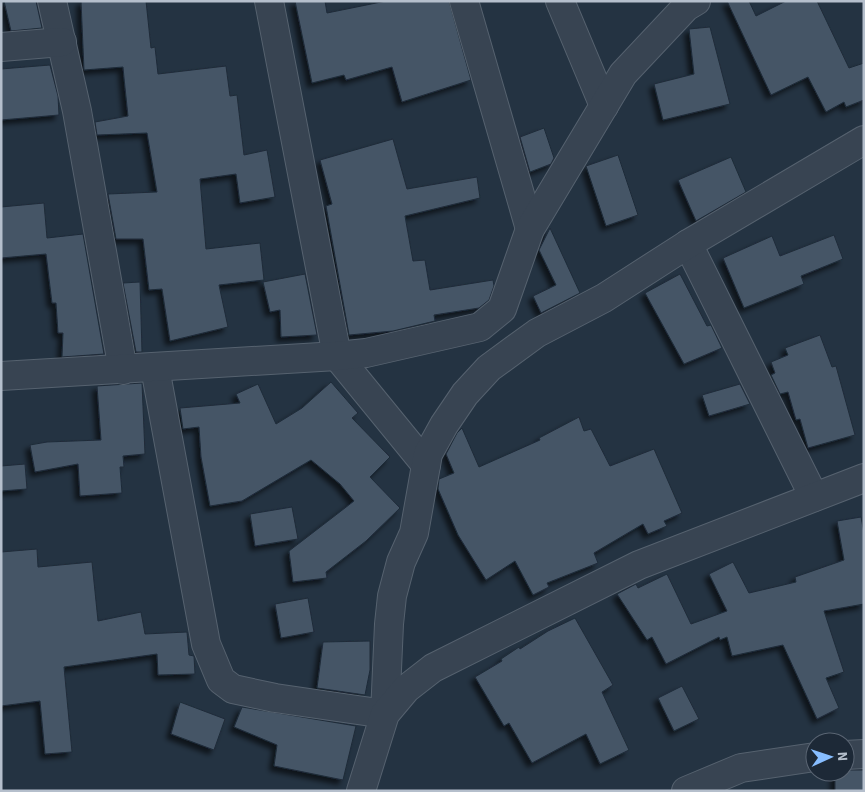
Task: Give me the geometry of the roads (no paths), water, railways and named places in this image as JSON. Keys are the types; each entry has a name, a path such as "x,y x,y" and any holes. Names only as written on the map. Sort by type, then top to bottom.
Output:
{"street":[{"path":"52,1 77,112 123,370"},
{"path":"268,1 337,356 426,465"},
{"path":"464,1 530,229"},
{"path":"560,1 604,106"},
{"path":"1,376 337,356 366,353 480,327 502,309 530,229 623,74 686,7 696,1"},
{"path":"1,47 62,42"},
{"path":"361,791 386,714 389,624 392,596 401,562 414,533 428,454 444,425 465,394 489,368 537,333 604,298 688,244 864,140"},
{"path":"688,244 814,497"},
{"path":"155,368 206,644 221,680 233,689 276,698 386,714"},
{"path":"386,714 406,689 441,663 639,565 864,478"},
{"path":"686,791 741,768 805,758"}]}
